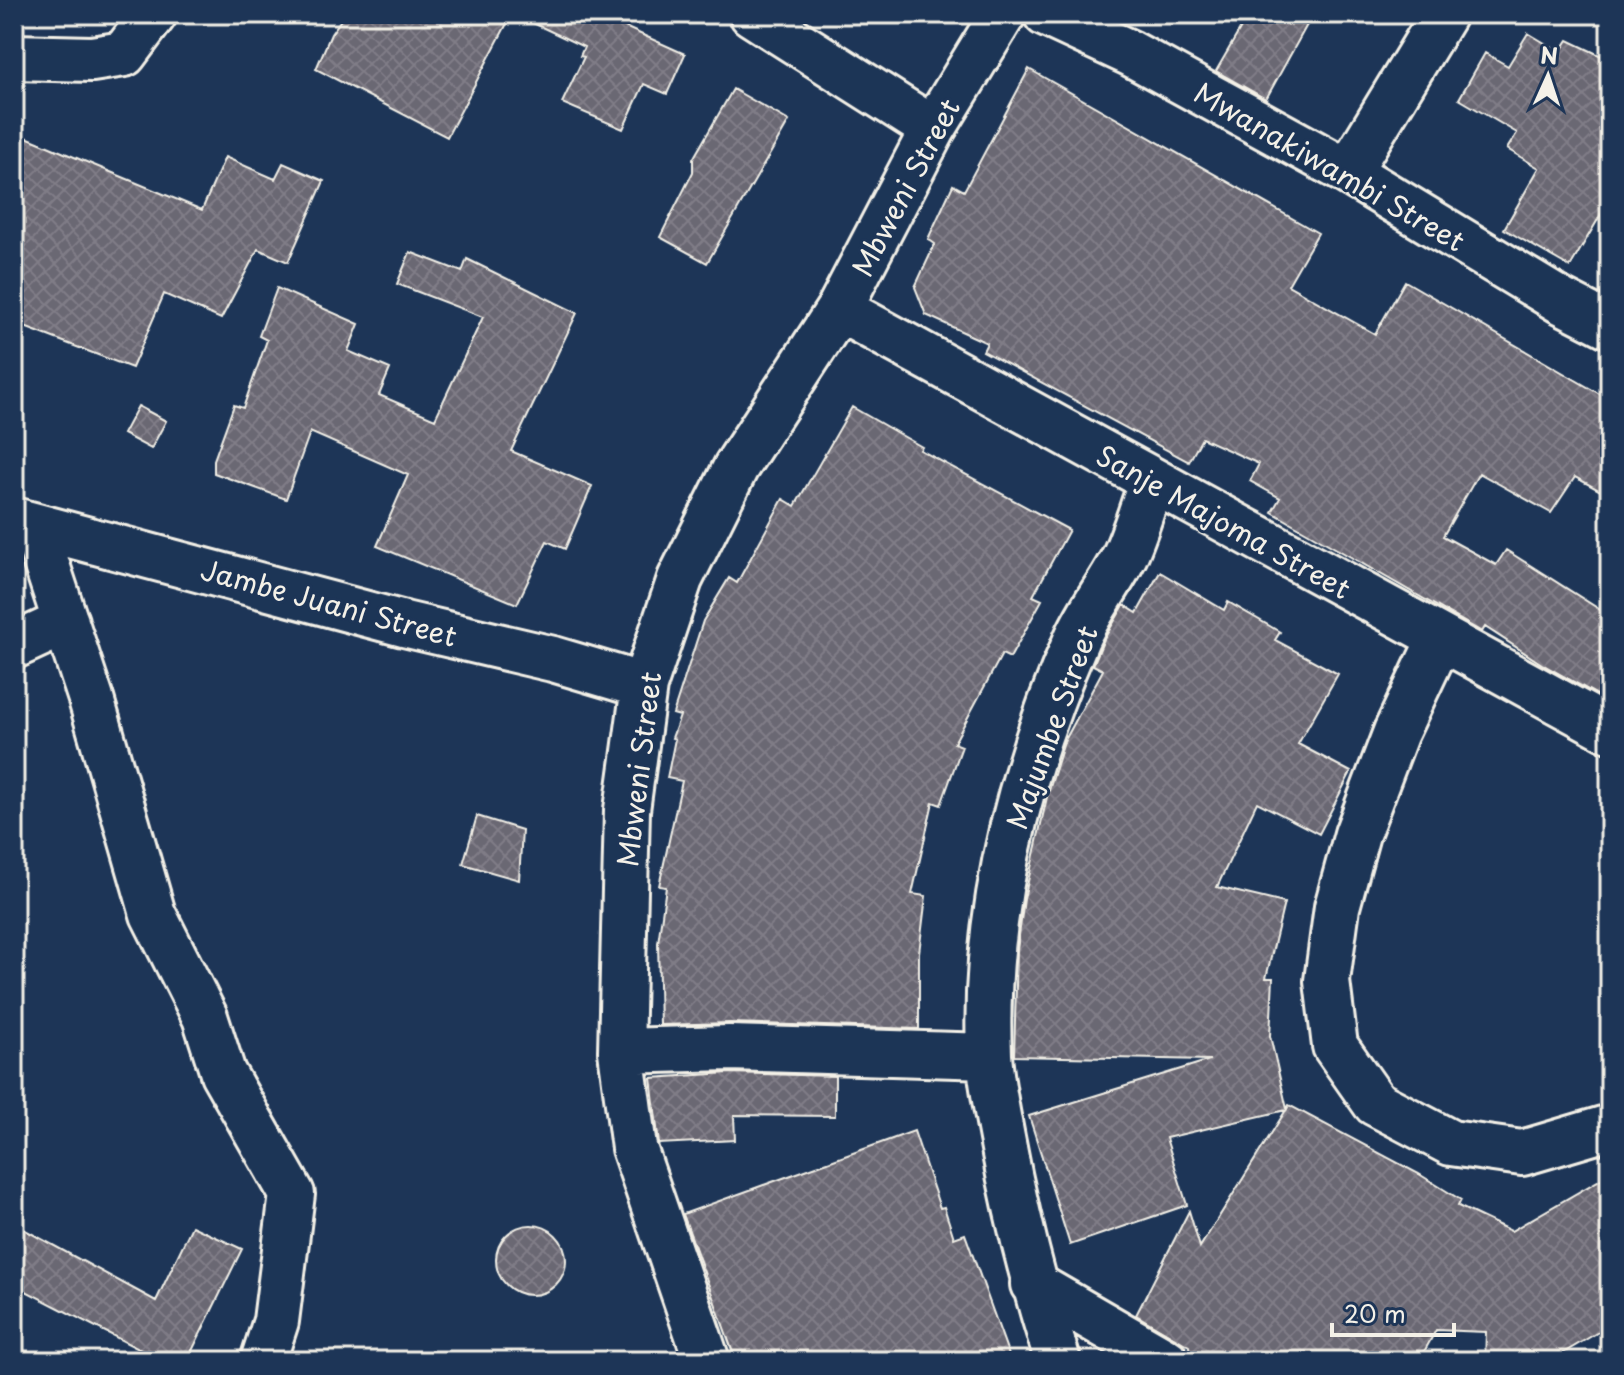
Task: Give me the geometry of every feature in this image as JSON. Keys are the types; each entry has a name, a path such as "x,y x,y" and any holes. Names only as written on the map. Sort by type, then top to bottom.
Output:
{"street":[{"path":"14,57 92,59 124,54 154,14"},
{"path":"752,14 933,129"},
{"name":"Mbweni Street","path":"707,1361 634,1148 621,1051 627,810 644,686 680,579 736,467 839,309 933,129 1003,14"},
{"name":"Mwanakiwambi Street","path":"1046,14 1130,53 1348,172 1561,301 1610,326"},
{"path":"1348,172 1444,14"},
{"name":"Sanje Majoma Street","path":"839,309 1610,730"},
{"name":"Majumbe Street","path":"1058,1361 1033,1284 1013,1199 989,1056 991,966 1000,886 1021,794 1077,637 1125,554 1152,481"},
{"path":"24,523 66,622 153,914 205,1017 223,1073 292,1194 276,1321 263,1361"},
{"name":"Jambe Juani Street","path":"24,523 404,624 553,659 644,686"},
{"path":"14,646 66,622"},
{"path":"1440,639 1396,732 1357,834 1337,907 1327,981 1335,1046 1375,1103 1451,1143 1522,1153 1610,1127"},
{"path":"621,1051 729,1048 989,1056"},
{"path":"1033,1284 1166,1361"}],"building":[{"path":"345,14 512,14 447,137 316,69 331,34"},
{"path":"514,14 596,14 685,54 667,94 644,84 623,129 562,103 584,57 580,56 584,47"},
{"path":"1249,14 1313,14 1266,99 1216,71"},
{"path":"1528,33 1560,52 1568,40 1610,60 1610,199 1570,267 1504,229 1539,168 1507,149 1517,133 1459,99 1485,53 1508,66"},
{"path":"1029,69 1318,233 1288,285 1375,334 1405,281 1610,400 1610,496 1575,477 1551,513 1479,473 1443,536 1496,565 1506,550 1610,616 1610,702 1542,664 1485,627 1482,632 1272,512 1280,498 1250,481 1259,464 1202,438 1189,462 983,351 987,343 926,315 915,287 935,244 928,239 953,185 964,191"},
{"path":"733,89 789,121 707,263 660,237 693,172 693,159"},
{"path":"14,132 202,210 225,157 275,179 283,163 324,181 288,262 258,249 221,319 164,294 132,368 14,323"},
{"path":"410,252 462,272 467,259 577,313 511,451 592,486 565,549 547,541 517,604 377,546 408,475 310,432 286,499 214,473 214,460 234,405 243,408 267,340 259,336 277,288 359,324 348,351 390,369 379,395 435,419 483,317 397,284"},
{"path":"138,406 166,421 151,449 123,434"},
{"path":"852,407 922,447 920,450 1069,530 1033,596 1042,600 1010,658 1002,654 954,743 962,746 941,805 933,802 912,894 926,896 919,953 919,1029 730,1023 660,1025 658,943 666,887 659,886 682,781 667,778 675,739 672,738 680,716 673,714 703,621 729,578 737,583 783,499 795,506"},
{"path":"1160,572 1224,610 1228,602 1280,632 1275,640 1338,674 1298,744 1351,772 1319,834 1257,802 1217,887 1284,903 1266,978 1273,978 1270,1036 1287,1109 1289,1105 1419,1174 1461,1200 1458,1206 1511,1231 1610,1174 1610,1325 1550,1361 1485,1361 1486,1332 1436,1330 1419,1361 1191,1361 1189,1346 1136,1315 1189,1211 1200,1247 1286,1110 1166,1138 1187,1205 1070,1245 1029,1116 1210,1060 1014,1056 1017,950 1024,899 1047,797 1064,742 1103,670 1093,665 1104,639 1124,605 1137,613"},
{"path":"477,816 522,830 519,880 463,864"},
{"path":"729,1073 835,1076 835,1116 734,1115 735,1140 659,1144 651,1078"},
{"path":"914,1131 940,1208 944,1207 954,1238 965,1234 1011,1361 736,1361 683,1214"},
{"path":"14,1224 156,1301 192,1226 242,1249 187,1361 162,1361 14,1285"},
{"path":"531,1225 556,1235 566,1260 556,1285 531,1295 506,1285 496,1260 506,1235"}]}
